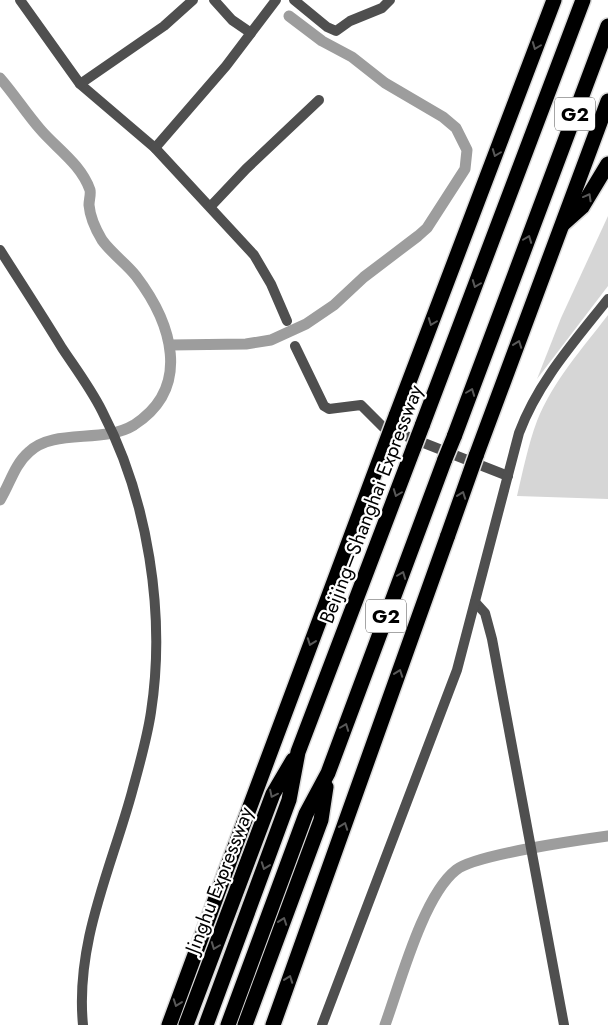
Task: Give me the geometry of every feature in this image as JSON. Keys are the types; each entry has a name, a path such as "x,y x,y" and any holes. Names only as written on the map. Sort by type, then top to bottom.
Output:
{"highway":[{"path":"169,1025 396,416 554,0"},
{"name":"Beijing–Shanghai Expressway","path":"206,1025 289,800 298,752 583,0"},
{"name":"G2","path":"228,1025 306,814 328,773 608,26"},
{"path":"273,1025 476,456 608,101"},
{"path":"562,225 582,207 608,164"},
{"name":"Jinghu Expressway","path":"186,1025 272,794 298,752"},
{"name":"G2","path":"245,1025 321,820 328,773"}],"street":[{"path":"20,0 80,84 155,148 212,206 263,267 287,321"},
{"path":"80,84 164,26 193,0"},
{"path":"214,0 232,20 251,34"},
{"path":"155,148 251,34 276,0"},
{"path":"294,0 327,27 336,31 356,18 382,8 390,0"},
{"path":"212,206 246,169 319,100"},
{"path":"0,250 91,392 108,424 116,443 146,538 153,587 156,628 155,674 151,712 142,755 99,896 87,943 82,982 83,1025"},
{"path":"322,1025 431,743 457,670 519,433 528,409 540,387 608,299"},
{"path":"295,346 312,385 324,406 329,409 361,405 383,427 508,476"},
{"path":"475,602 484,613 492,638 527,817 536,880 564,1025"}],"shaded area":[{"path":"608,216 608,286 537,379 561,318"},
{"path":"608,315 608,499 517,496 531,439 537,421 551,392"}],"waterway":[{"path":"170,345 246,344 271,340 306,324 334,305 364,277 427,228 465,169 467,150 456,128 443,117 385,83 352,57 322,41 289,16"},
{"path":"0,78 46,136 81,172 90,192 89,205 98,232 106,245 136,276 148,294 159,313 166,333 170,354 170,373 164,392 152,410 134,425 122,431 52,440 39,445 24,457 0,500"},
{"path":"385,1025 405,965 423,920 444,882 456,870 467,864 504,854 608,836"}]}
